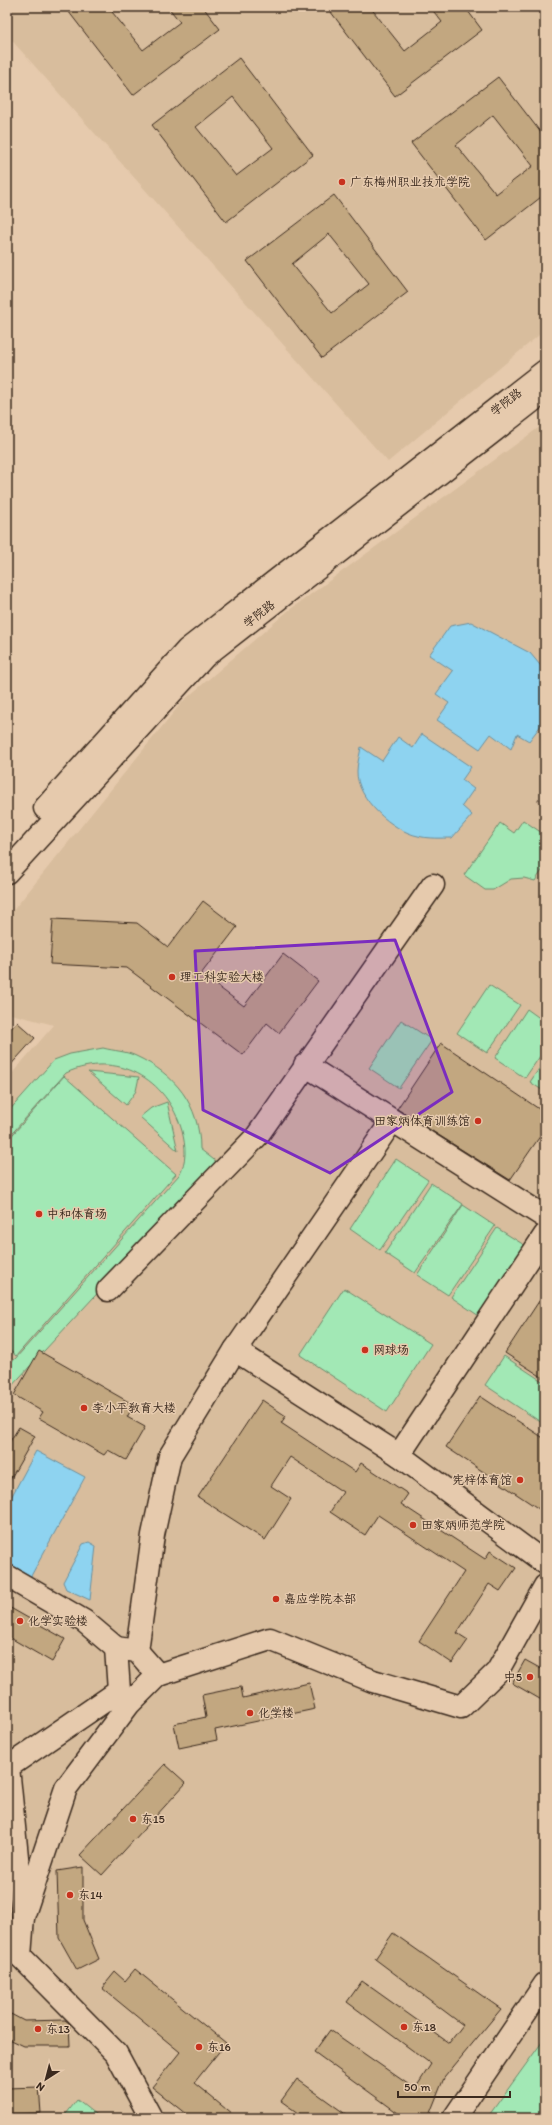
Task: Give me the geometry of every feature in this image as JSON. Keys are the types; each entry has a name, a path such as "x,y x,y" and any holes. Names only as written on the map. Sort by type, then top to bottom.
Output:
{"street":[{"name":"学院路","path":"7,851 186,650 545,371"},
{"name":"学院路","path":"7,872 205,656 545,391"},
{"path":"108,1290 257,1136 305,1065 433,885"},
{"path":"305,1065 545,1217"},
{"path":"137,1651 153,1535 170,1456 235,1350 392,1121"},
{"path":"399,1455 545,1235"},
{"path":"235,1350 399,1455 545,1563"},
{"path":"7,1576 84,1621 116,1648 137,1651 158,1675"},
{"path":"23,1917 8,1767 124,1698 158,1675 270,1639 373,1681 461,1707 497,1672 545,1586"},
{"path":"116,1648 124,1698 66,1788 23,1917 14,1952 116,2053 151,2118"},
{"path":"454,2118 545,1984"}],"path":[{"path":"538,800 545,805"}],"highlighted area":[{"path":"395,940 452,1092 330,1173 203,1110 195,951"}],"shaded area":[{"name":"广东梅州职业技术学院","path":"7,7 545,7 545,330 388,462 7,35"},
{"name":"嘉应学院本部","path":"545,423 545,2118 7,2118 7,1079 54,1025 7,1013 7,918 182,702 288,611"}],"green space":[{"path":"523,820 545,835 545,866 535,881 524,878 511,879 493,890 485,890 464,875 500,823 514,833"},
{"path":"489,985 520,1005 487,1053 457,1033"},
{"path":"527,1009 545,1022 545,1049 525,1078 495,1058"},
{"path":"401,1020 432,1040 399,1088 369,1068"},
{"path":"103,1048 132,1054 150,1063 173,1082 183,1093 190,1105 199,1133 200,1149 218,1163 7,1391 7,1363 15,1359 182,1170 185,1159 185,1148 182,1131 175,1112 165,1096 152,1083 138,1074 121,1067 104,1065 85,1067 66,1073 7,1139 7,1113 54,1060 70,1054"},
{"path":"545,1060 545,1092 530,1082"},
{"path":"88,1072 139,1077 136,1091 126,1105"},
{"path":"64,1076 176,1174 16,1356 7,1348 7,1141"},
{"path":"167,1102 178,1151 140,1117 151,1108"},
{"path":"396,1159 428,1180 380,1250 350,1229"},
{"path":"431,1183 463,1204 415,1273 385,1253"},
{"path":"463,1205 495,1226 448,1295 417,1275"},
{"path":"497,1228 529,1248 482,1318 451,1297"},
{"name":"网球场","path":"344,1288 431,1344 387,1412 300,1355"},
{"path":"504,1356 545,1383 545,1425 485,1385"},
{"path":"545,2038 545,2118 487,2118"},
{"path":"77,2100 100,2118 63,2118"}],"water":[{"path":"471,622 530,653 545,671 545,720 529,741 517,734 511,749 491,734 480,749 437,720 449,703 436,694 453,671 429,655 450,626"},
{"path":"422,734 471,767 462,780 474,789 462,806 472,815 452,838 422,837 398,828 387,821 369,803 358,782 357,768 361,747 382,761 398,737 413,748"},
{"path":"36,1451 85,1477 31,1576 7,1563 7,1505"},
{"path":"89,1542 96,1546 90,1600 66,1589 63,1582 83,1544"}],"building":[{"path":"65,7 108,7 143,50 180,22 168,7 203,7 220,29 133,95"},
{"path":"327,7 370,7 405,51 442,22 430,7 465,7 482,30 395,96"},
{"path":"239,58 313,155 226,222 152,125","holes":["233,97 273,148 236,176 196,127"]},
{"path":"498,77 545,138 545,194 486,240 411,143","holes":["493,115 533,166 496,194 456,145"]},
{"path":"334,195 408,292 322,358 247,261","holes":["329,234 369,284 332,313 292,264"]},
{"name":"理工科实验大楼","path":"203,901 237,927 201,974 244,1006 283,954 318,981 279,1033 267,1023 243,1055 127,968 50,964 53,919 137,923 168,947"},
{"path":"17,1022 35,1038 7,1069 7,1033"},
{"name":"田家炳体育训练馆","path":"441,1043 545,1113 545,1129 510,1180 397,1109"},
{"path":"545,1292 545,1379 505,1353"},
{"name":"李小平教育大楼","path":"39,1351 134,1405 127,1417 145,1427 126,1460 108,1450 104,1455 39,1418 43,1412 14,1395"},
{"name":"宪梓体育馆","path":"480,1396 545,1439 545,1513 446,1447"},
{"name":"田家炳师范学院","path":"262,1400 286,1416 281,1423 355,1472 361,1463 408,1494 401,1504 485,1559 490,1551 516,1568 500,1591 489,1584 457,1633 468,1640 452,1663 419,1641 464,1572 378,1515 365,1535 330,1512 343,1492 290,1457 271,1486 291,1499 265,1540 198,1497"},
{"path":"19,1427 35,1436 7,1485 7,1446"},
{"name":"化学实验楼","path":"7,1606 65,1639 52,1662 7,1636"},
{"name":"中5","path":"525,1660 545,1671 545,1702 512,1683"},
{"name":"化学楼","path":"309,1683 315,1709 215,1730 217,1740 179,1748 174,1724 206,1717 202,1695 241,1687 243,1698"},
{"name":"东15","path":"165,1764 186,1783 102,1875 80,1855"},
{"name":"东14","path":"83,1867 83,1920 99,1959 77,1970 59,1938 57,1871"},
{"name":"东18","path":"393,1933 501,2009 444,2078 428,2118 395,2118 398,2113 314,2052 330,2030 415,2089 431,2064 347,2002 362,1981 449,2043 463,2025 375,1959"},
{"name":"东16","path":"135,1969 226,2043 194,2083 237,2118 191,2118 152,2087 180,2052 102,1988 115,1972 125,1981"},
{"name":"东13","path":"7,2012 24,2021 65,2020 69,2023 70,2046 24,2046 7,2038"},
{"path":"297,2079 351,2118 305,2118 281,2101"},
{"path":"39,2087 41,2113 7,2114 7,2088"}],"place":[{"name":"广东梅州职业技术学院","path":"342,182"},
{"name":"理工科实验大楼","path":"172,977"},
{"name":"田家炳体育训练馆","path":"478,1121"},
{"name":"中和体育场","path":"39,1214"},
{"name":"网球场","path":"365,1350"},
{"name":"李小平教育大楼","path":"84,1408"},
{"name":"宪梓体育馆","path":"520,1480"},
{"name":"田家炳师范学院","path":"413,1525"},
{"name":"嘉应学院本部","path":"276,1599"},
{"name":"化学实验楼","path":"20,1621"},
{"name":"中5","path":"530,1677"},
{"name":"化学楼","path":"250,1713"},
{"name":"东15","path":"133,1819"},
{"name":"东14","path":"70,1895"},
{"name":"东18","path":"404,2027"},
{"name":"东13","path":"38,2029"},
{"name":"东16","path":"199,2047"}]}
